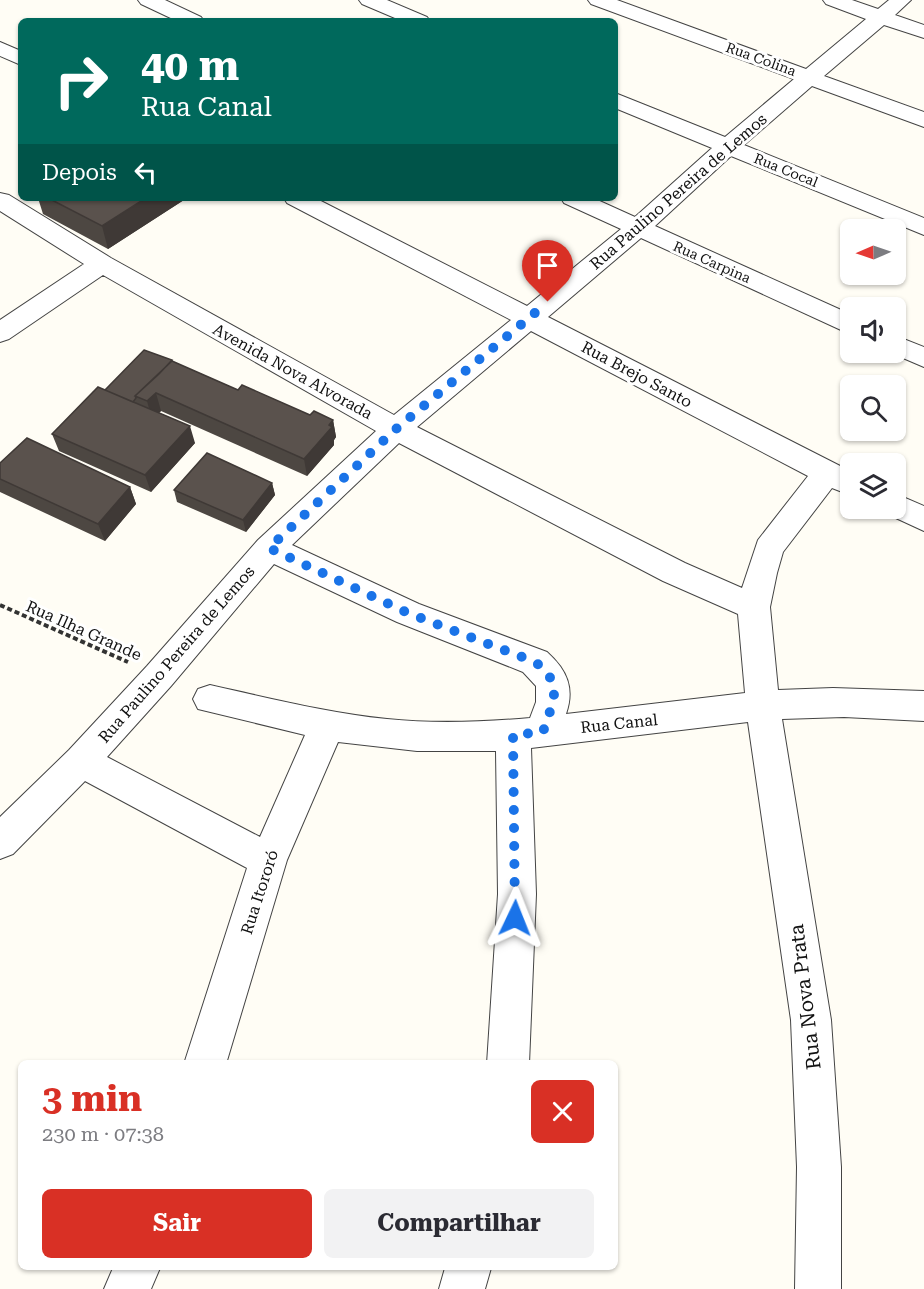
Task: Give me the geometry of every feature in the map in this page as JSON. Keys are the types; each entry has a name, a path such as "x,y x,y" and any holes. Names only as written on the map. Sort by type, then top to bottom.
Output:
{"street":[{"path":"148,0 187,18"},
{"name":"Rua Colina","path":"598,0 924,120"},
{"path":"834,0 924,32"},
{"name":"Rua Paulino Pereira de Lemos","path":"0,842 81,761 159,676 269,548 396,429 638,228 728,146 901,0"},
{"path":"376,5 412,18"},
{"path":"0,48 18,57"},
{"name":"Rua Cocal","path":"618,101 924,227"},
{"name":"Avenida Nova Alvorada","path":"0,200 35,209 102,264 396,429 674,572 754,607"},
{"name":"Rua Brejo Santo","path":"302,201 530,317 839,479"},
{"name":"Rua Carpina","path":"580,201 840,319"},
{"path":"0,333 102,264"},
{"path":"906,350 924,358"},
{"name":"Rua Nova Prata","path":"818,1289 819,1167 811,1020 763,707 754,607 760,573 769,548 839,479"},
{"path":"906,510 924,519"},
{"path":"269,548 408,613 535,662 549,673 554,685 553,699 528,734 508,1060"},
{"name":"Rua Canal","path":"210,699 327,726 373,734 446,738 528,734 763,707 833,702 924,706"},
{"name":"Rua Itororó","path":"206,1060 268,860 327,726"},
{"path":"81,761 268,860"},
{"path":"127,1289 136,1270"},
{"path":"462,1289 467,1270"}],"path":[{"name":"Rua Ilha Grande","path":"0,605 159,676"}],"building":[{"path":"54,201 141,201 102,226"},
{"path":"144,350 172,360 135,396 133,402 105,390"},
{"path":"172,361 238,390 242,385 310,415 314,411 333,420 329,425 332,427 304,459 156,393 147,401 135,396"},
{"path":"98,387 190,426 145,475 52,434"},
{"path":"27,438 130,487 98,524 0,479 0,463"},
{"path":"207,453 272,483 243,520 174,490"}],"route":[{"path":"515,918 517,894 513,735 543,732 553,699 554,685 549,673 535,662 408,613 269,548 396,429 548,302"}]}
